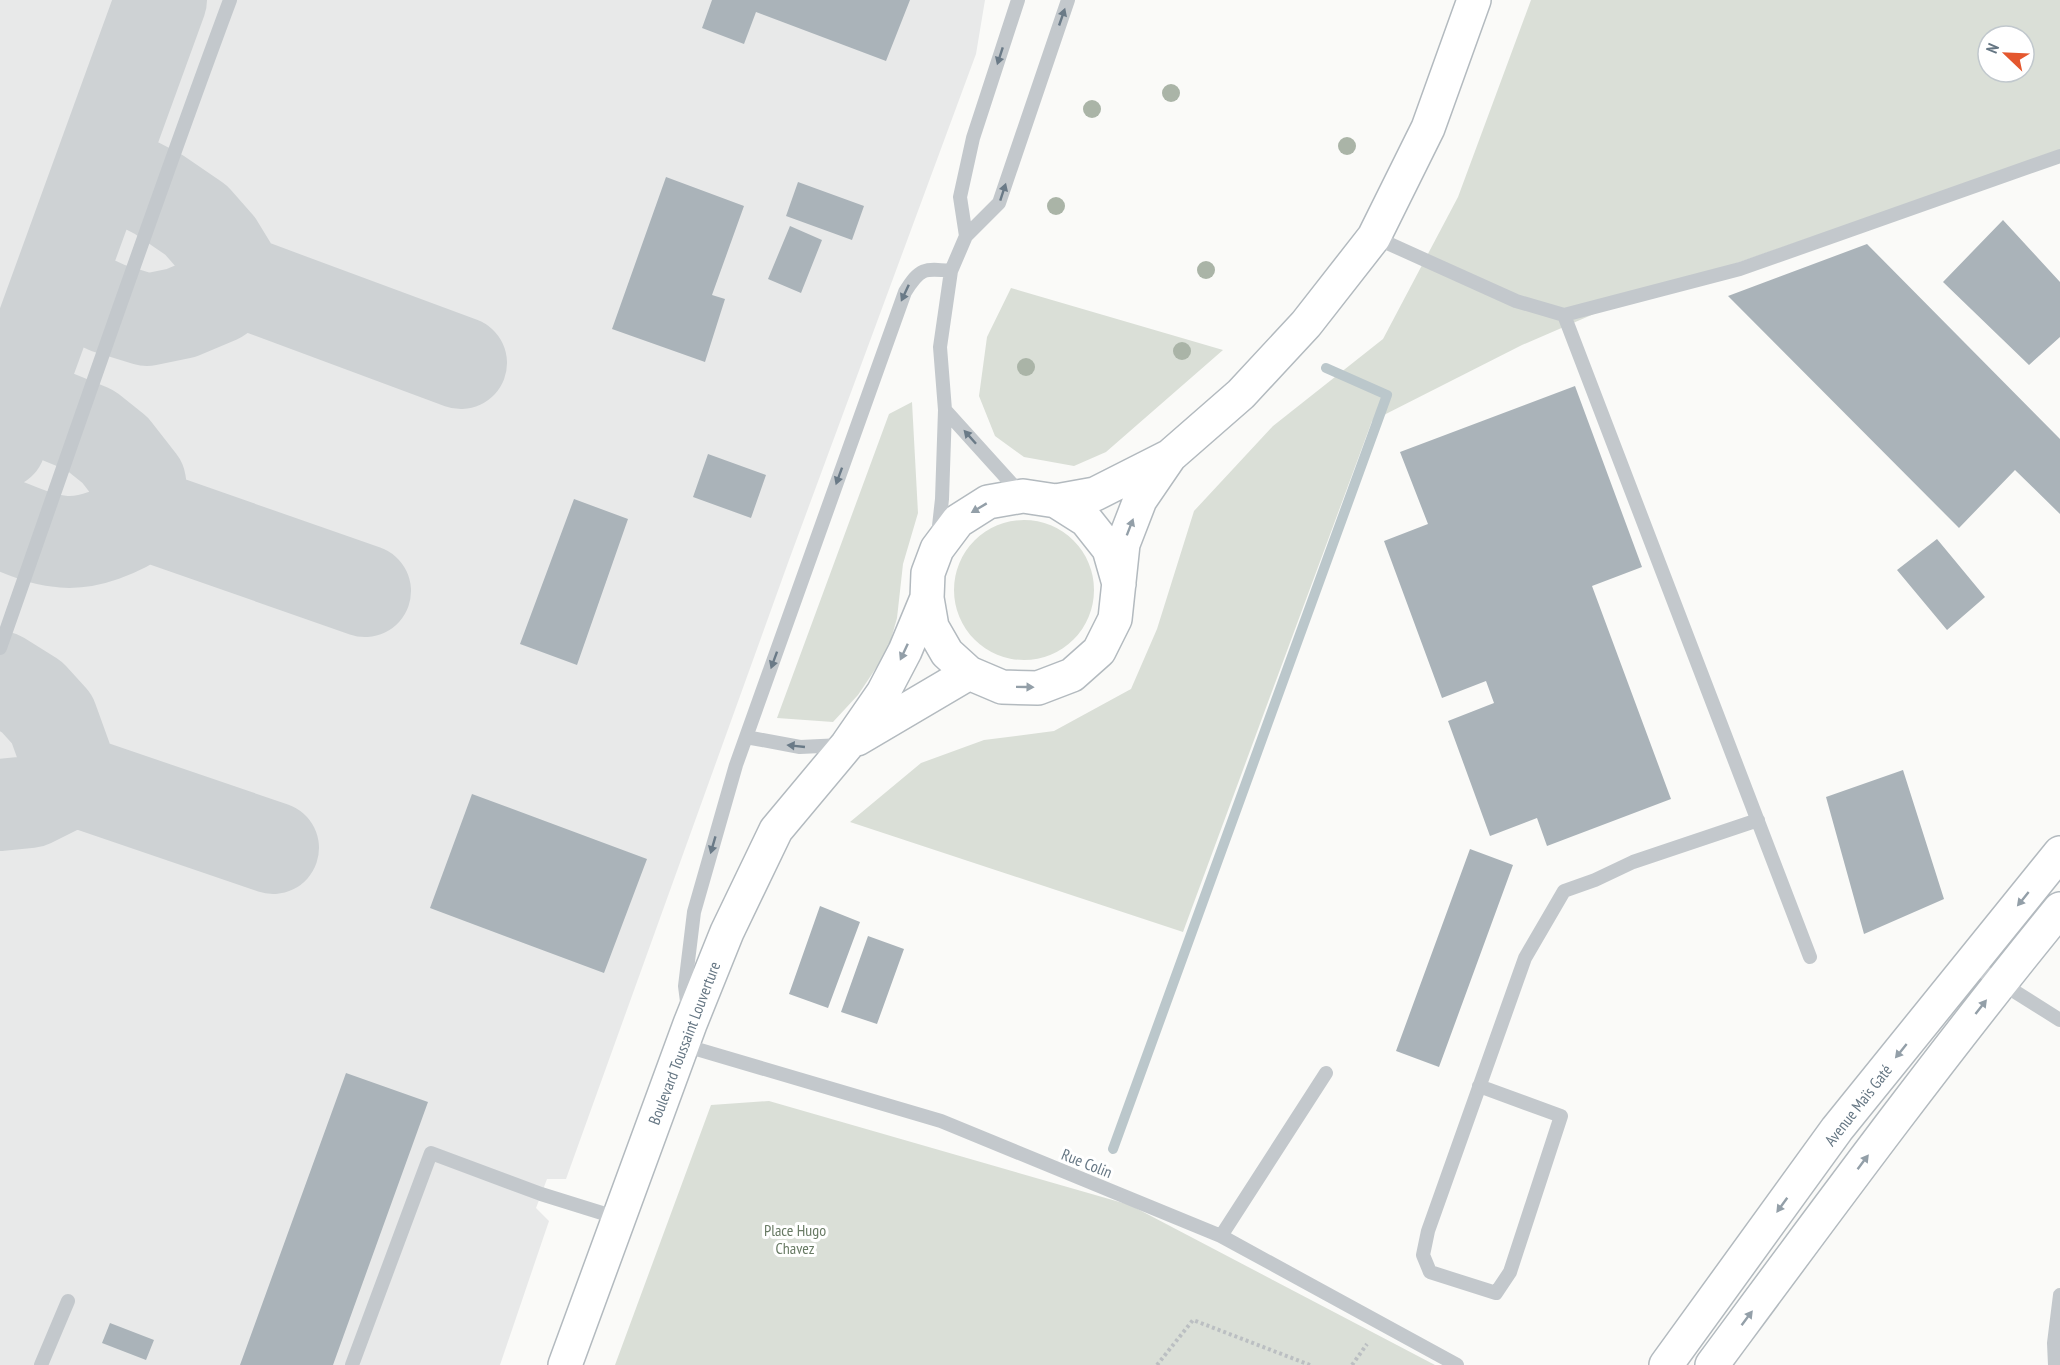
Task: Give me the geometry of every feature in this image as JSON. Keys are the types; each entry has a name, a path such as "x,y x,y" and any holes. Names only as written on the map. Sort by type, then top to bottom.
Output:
{"main road":[{"path":"1170,456 1095,494 1056,501 1023,496 988,502 958,520 937,549 928,573 927,598 932,627 948,653 969,673 1002,687 1038,688 1072,675 1099,651 1115,619 1123,544 1140,500 1170,456 1249,386 1306,324 1374,237 1428,128 1474,0"},
{"path":"1056,501 1086,520 1109,549 1119,584"},
{"name":"Boulevard Toussaint Louverture","path":"565,1365 686,1034 727,933 776,830 847,745 883,693 905,651 927,598"},
{"name":"Boulevard Toussaint Louverture","path":"847,745 969,673"},
{"name":"Avenue Maïs Gaté","path":"1666,1365 1837,1130 2060,853"},
{"path":"1712,1365 1874,1147 2001,981 2060,909"}],"lane":[{"path":"0,648 158,194 230,0"},
{"path":"966,236 960,197 973,138 1018,0"},
{"path":"937,549 942,499 945,410 940,347 951,271 966,236 999,203 1068,0"},
{"path":"1374,237 1516,301 1564,315 1740,269 2060,156"},
{"path":"686,1034 685,986 694,912 736,765 905,292 915,275 923,270 951,271"},
{"path":"1564,315 1810,957"},
{"path":"945,410 1023,496"},
{"path":"746,737 800,747 847,745"},
{"path":"1479,1086 1561,1116 1510,1272 1496,1293 1430,1272 1423,1255 1428,1231 1479,1086 1525,958 1564,891 1633,862 1758,820"},
{"path":"1971,964 2060,1020"},
{"name":"Rue Colin","path":"686,1034 941,1121 1221,1236 1457,1365"},
{"path":"1221,1236 1326,1073"},
{"path":"352,1365 431,1153 542,1194 618,1218"},
{"path":"2055,1365 2054,1343 2060,1295"},
{"path":"41,1365 68,1300"}],"path":[{"path":"1157,1365 1193,1320 1310,1365"}],"shaded area":[{"path":"0,0 985,0 976,54 789,560 566,1179 547,1179 536,1208 549,1221 500,1365 0,1365"}],"green space":[{"path":"1531,0 2060,0 2060,151 1610,307 1522,345 1372,421 1183,932 850,822 921,763 984,740 1054,731 1131,689 1157,629 1194,511 1273,426 1383,339 1458,197"},
{"path":"1011,288 1223,350 1106,452 1074,466 1024,457 995,436 979,396 987,337"},
{"path":"912,402 918,513 903,564 897,618 888,650 858,695 833,722 777,718 889,414"},
{"path":"1024,520 1051,525 1073,541 1089,563 1094,590 1089,617 1073,639 1051,655 1024,660 997,655 975,639 959,617 954,590 959,563 975,541 997,525"},
{"name":"Place Hugo Chavez","path":"769,1101 1130,1205 1435,1365 615,1365 711,1105"}],"building":[{"path":"712,0 910,0 886,61 756,12 744,44 702,28"},
{"path":"666,177 744,206 712,295 725,299 705,362 612,329"},
{"path":"798,182 864,206 852,240 786,216"},
{"path":"2003,220 2060,282 2060,337 2029,365 1943,282"},
{"path":"790,226 822,240 801,293 768,279"},
{"path":"1867,244 2060,439 2060,514 2015,470 1959,528 1728,296"},
{"path":"1575,386 1642,567 1592,586 1671,799 1547,846 1537,818 1490,836 1448,721 1494,703 1486,681 1442,698 1384,541 1428,524 1400,452"},
{"path":"708,454 766,475 751,518 693,497"},
{"path":"574,499 628,519 577,665 520,644"},
{"path":"1937,539 1985,597 1947,630 1897,570"},
{"path":"1903,770 1944,899 1864,934 1826,797"},
{"path":"472,794 647,859 604,973 430,908"},
{"path":"1470,849 1513,865 1439,1067 1396,1051"},
{"path":"820,906 860,922 828,1008 789,994"},
{"path":"868,936 904,949 877,1024 841,1012"},
{"path":"346,1073 428,1102 333,1365 240,1365"},
{"path":"110,1323 154,1340 146,1360 102,1343"}],"waterway":[{"path":"1113,1149 1387,395 1326,368"}],"taxiway":[{"path":"0,443 161,0"},
{"path":"99,171 123,176 158,194 196,220 218,245 240,281"},
{"path":"60,278 78,294 108,308 147,320 181,313 219,297 240,281 461,363"},
{"path":"12,409 51,414 90,430 115,450 140,482 145,514"},
{"path":"0,522 43,538 69,542 104,535 126,526 145,514 365,591"},
{"path":"0,677 32,697 52,719 74,780"},
{"path":"0,805 30,802 74,780 273,848"}]}
